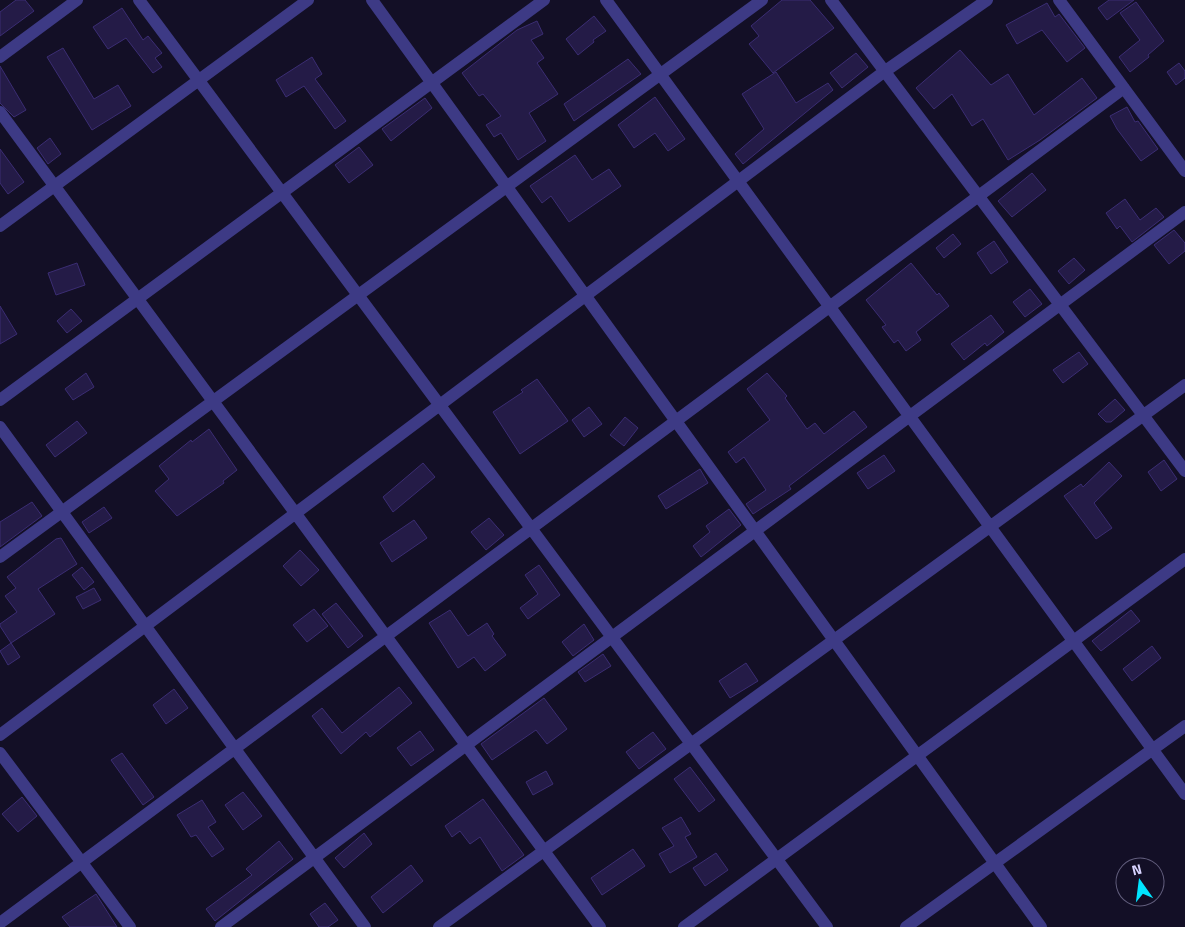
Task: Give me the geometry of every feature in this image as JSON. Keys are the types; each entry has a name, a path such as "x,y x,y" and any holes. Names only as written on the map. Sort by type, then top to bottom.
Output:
{"street":[{"path":"0,57 76,0"},
{"path":"138,0 827,927"},
{"path":"0,226 308,0"},
{"path":"372,0 1040,927"},
{"path":"0,400 544,0"},
{"path":"606,0 1185,794"},
{"path":"0,557 762,0"},
{"path":"831,0 1185,471"},
{"path":"0,735 885,72 987,0"},
{"path":"1059,0 1185,171"},
{"path":"0,923 1124,88"},
{"path":"0,112 600,927"},
{"path":"221,927 1185,212"},
{"path":"440,927 1185,385"},
{"path":"0,427 364,927"},
{"path":"684,927 1185,559"},
{"path":"906,927 1185,726"},
{"path":"0,753 130,927"}],"building":[{"path":"16,0 25,0 34,11 0,36 0,12"},
{"path":"782,0 810,0 834,28 773,73 749,44 759,36 751,26"},
{"path":"1109,0 1134,0 1107,20 1098,8"},
{"path":"1136,2 1164,41 1148,55 1149,57 1130,72 1119,57 1140,40 1120,13"},
{"path":"1047,3 1055,17 1059,14 1085,48 1067,62 1042,30 1017,44 1006,25"},
{"path":"122,8 143,40 148,36 162,53 155,58 162,67 153,73 126,38 108,49 93,27"},
{"path":"594,16 606,31 593,40 594,42 578,55 566,39"},
{"path":"537,21 543,34 531,40 544,58 537,63 558,94 529,113 546,141 518,160 501,133 494,137 486,125 501,116 483,94 479,96 462,73 517,30"},
{"path":"63,48 94,99 118,85 131,106 92,130 47,57"},
{"path":"960,50 991,85 1008,74 1034,115 1082,78 1097,98 1040,140 1008,160 983,119 972,126 952,94 934,109 916,88"},
{"path":"856,53 868,67 842,88 830,73"},
{"path":"312,57 322,74 315,79 346,121 335,129 304,86 286,97 276,80"},
{"path":"628,59 641,74 574,121 564,104"},
{"path":"1179,63 1185,71 1185,78 1176,85 1167,72"},
{"path":"0,66 26,110 14,117 0,103"},
{"path":"776,72 796,103 828,83 833,90 743,164 735,154 764,129 742,94"},
{"path":"655,97 685,139 668,151 655,133 634,148 618,125"},
{"path":"425,98 432,108 391,141 382,129"},
{"path":"1127,107 1135,122 1138,121 1158,149 1141,161 1117,129 1110,116"},
{"path":"50,138 61,154 48,164 37,148"},
{"path":"359,147 373,165 349,183 335,165"},
{"path":"0,149 24,182 8,194 0,183"},
{"path":"575,155 592,180 609,169 621,186 569,222 551,196 542,203 530,186"},
{"path":"1032,173 1046,190 1012,217 998,201"},
{"path":"1125,199 1140,220 1156,208 1164,217 1132,242 1120,226 1117,229 1106,213"},
{"path":"1174,230 1185,243 1185,251 1169,264 1154,245"},
{"path":"953,234 961,244 944,258 936,248"},
{"path":"994,241 1008,262 991,274 977,253"},
{"path":"1074,258 1085,270 1069,284 1058,271"},
{"path":"77,263 85,285 56,295 48,273"},
{"path":"911,263 937,295 939,293 949,306 916,332 921,340 906,351 898,340 894,343 882,327 886,325 866,300"},
{"path":"1030,289 1042,304 1025,317 1013,302"},
{"path":"0,306 17,334 0,344"},
{"path":"71,309 82,321 67,333 57,321"},
{"path":"991,315 1004,332 987,346 985,343 964,360 951,344"},
{"path":"1079,352 1088,364 1063,383 1053,370"},
{"path":"86,373 94,387 73,400 65,389"},
{"path":"767,373 787,396 785,398 807,429 815,423 824,434 854,411 867,427 789,486 791,489 753,514 746,504 766,490 744,457 736,463 728,452 770,420 747,389"},
{"path":"537,379 568,421 520,454 493,412 523,392 521,390"},
{"path":"1115,399 1125,410 1111,422 1106,422 1098,414"},
{"path":"589,407 602,424 584,437 572,420"},
{"path":"625,417 638,428 624,446 610,435"},
{"path":"77,421 87,433 55,457 46,445"},
{"path":"209,429 237,470 223,481 224,483 177,516 155,491 169,479 159,466 191,440 192,442"},
{"path":"884,455 895,471 868,489 857,473"},
{"path":"1164,460 1177,479 1161,491 1148,472"},
{"path":"1109,462 1122,476 1094,503 1112,528 1096,539 1064,496 1081,484 1083,487"},
{"path":"423,463 435,477 393,512 383,497"},
{"path":"700,469 708,483 666,509 658,496"},
{"path":"32,502 42,516 0,547 0,522"},
{"path":"104,507 112,518 89,533 82,522"},
{"path":"729,509 741,525 701,557 693,546 710,532 706,526"},
{"path":"489,518 504,535 486,550 471,532"},
{"path":"414,520 427,538 392,562 380,543"},
{"path":"61,538 77,564 38,589 55,614 11,643 0,626 0,624 17,612 5,596 16,588 7,577 56,539"},
{"path":"300,550 319,570 301,586 283,566"},
{"path":"539,565 560,595 528,619 520,608 538,594 525,575"},
{"path":"82,567 94,582 84,590 72,575"},
{"path":"94,588 101,600 83,609 76,597"},
{"path":"336,603 363,636 348,648 322,614"},
{"path":"314,609 328,626 307,642 293,625"},
{"path":"450,610 468,636 487,623 494,634 492,636 506,655 485,671 474,657 458,668 429,623"},
{"path":"1131,610 1140,621 1101,651 1092,641"},
{"path":"584,624 594,640 573,656 562,642"},
{"path":"11,643 20,657 8,665 0,651"},
{"path":"1152,646 1161,658 1132,681 1123,669"},
{"path":"603,654 611,666 585,682 578,672"},
{"path":"746,663 758,681 730,698 719,681"},
{"path":"399,687 412,703 370,737 366,732 341,754 312,716 322,708 342,733"},
{"path":"174,689 188,708 166,724 153,705"},
{"path":"544,698 567,729 547,744 536,730 492,760 481,744"},
{"path":"420,731 434,750 411,766 397,748"},
{"path":"653,732 666,749 639,769 626,752"},
{"path":"122,753 154,797 143,805 111,760"},
{"path":"690,767 715,800 699,812 674,779"},
{"path":"546,771 553,784 533,795 526,782"},
{"path":"243,792 262,816 243,830 225,805"},
{"path":"22,797 37,816 18,832 2,814"},
{"path":"483,799 524,855 502,871 480,837 470,844 460,831 452,837 445,826"},
{"path":"202,800 216,822 208,827 224,849 212,857 196,835 191,837 177,815"},
{"path":"681,817 691,834 685,837 697,857 670,873 659,854 674,846 662,828"},
{"path":"364,833 372,844 344,868 335,858"},
{"path":"279,841 293,859 215,921 206,909 252,875 246,869"},
{"path":"633,849 645,866 602,895 591,878"},
{"path":"716,853 728,870 705,886 693,868"},
{"path":"411,865 423,881 383,913 371,897"},
{"path":"96,894 117,927 70,927 62,917"},
{"path":"325,903 338,920 328,927 319,927 310,914"}]}
